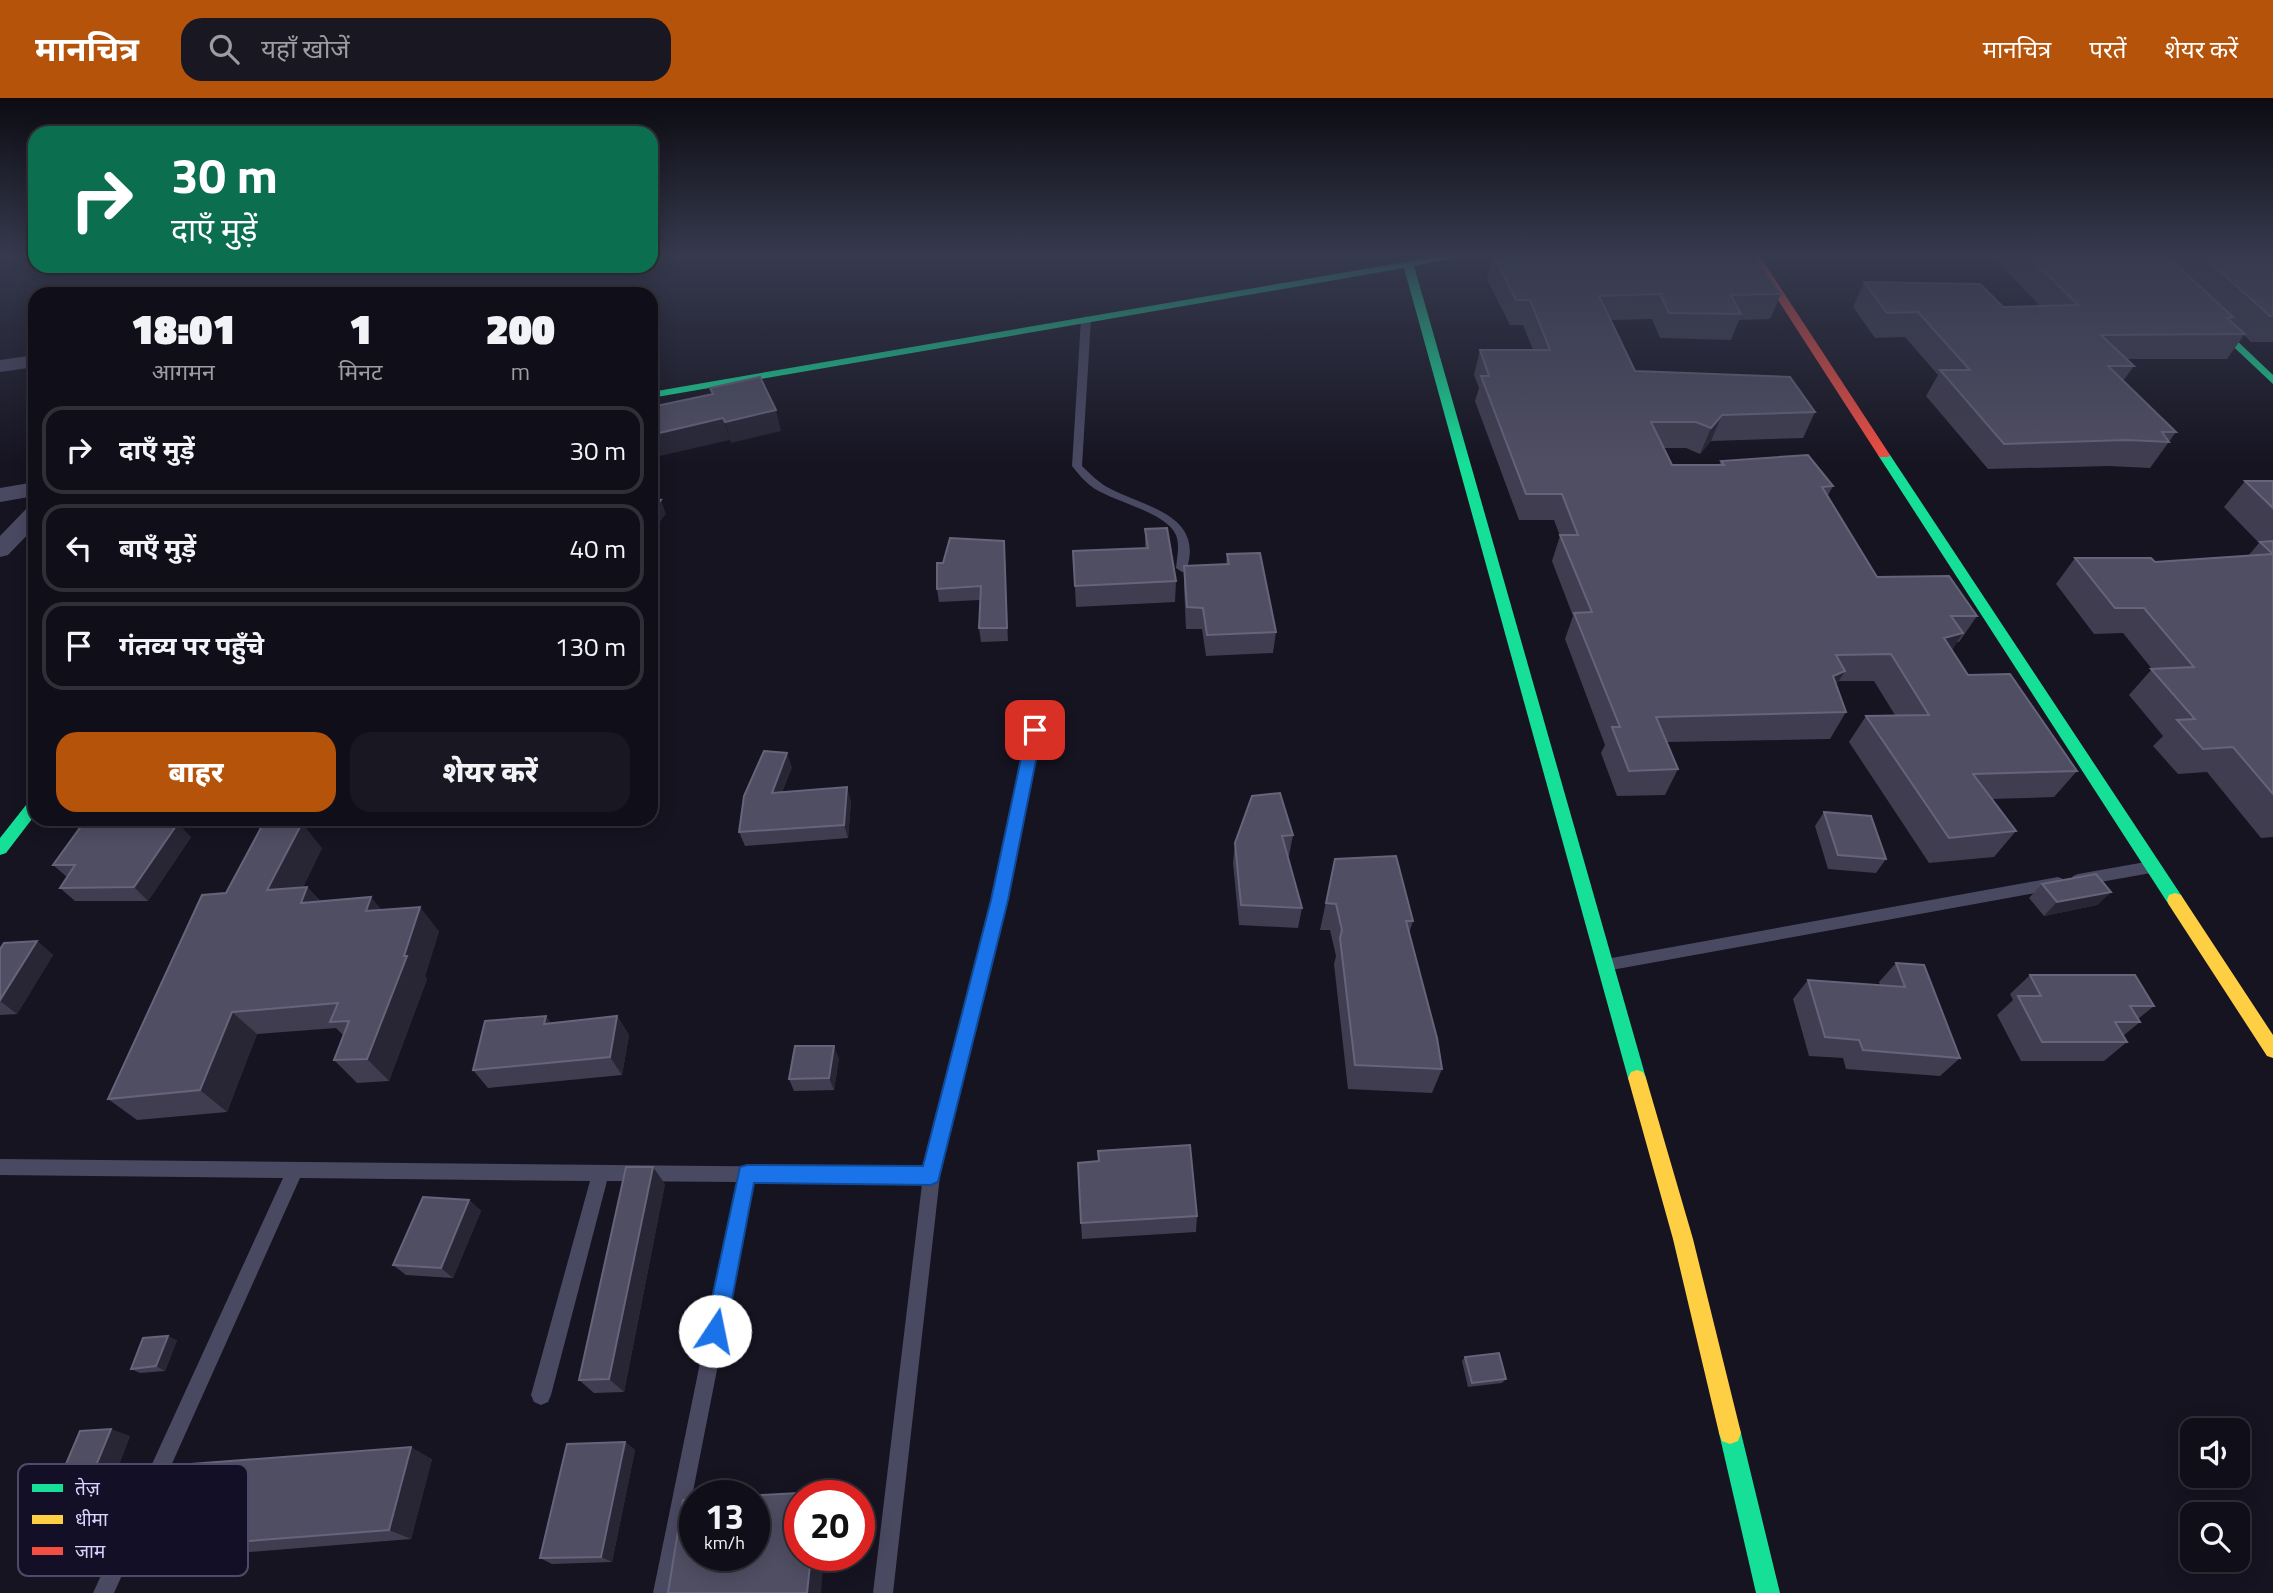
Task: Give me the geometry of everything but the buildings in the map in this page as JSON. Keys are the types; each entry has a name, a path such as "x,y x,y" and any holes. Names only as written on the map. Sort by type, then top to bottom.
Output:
{"street":[{"path":"658,394 1053,325"},
{"path":"1425,325 1682,1239 1768,1593"},
{"path":"1800,325 2273,1050"},
{"path":"2214,325 2273,381"},
{"path":"0,366 28,362"},
{"path":"0,495 28,490"},
{"path":"0,550 28,520"},
{"path":"1,847 28,813"}],"lane":[{"path":"1086,325 1077,466 1083,477 1098,489 1169,520 1181,534 1182,568"},
{"path":"883,1593 931,1175 999,900 1040,706"},
{"path":"1605,965 2153,866"},
{"path":"0,1167 931,1175"},
{"path":"162,1464 295,1170"},
{"path":"541,1395 601,1172"},
{"path":"663,1593 747,1174"},
{"path":"103,1593 111,1576"}],"traffic: fast":[{"path":"658,394 1058,325"},
{"path":"1425,325 1637,1078"},
{"path":"2214,325 2273,381"},
{"path":"1884,455 2175,900"},
{"path":"0,849 28,813"},
{"path":"1730,1433 1768,1593"}],"traffic: slow":[{"path":"2175,900 2273,1050"},
{"path":"1637,1078 1683,1239 1730,1433"}],"traffic: jam":[{"path":"1799,325 1884,455"}],"route":[{"path":"715,1331 747,1174 931,1175 999,900 1035,730"}]}
